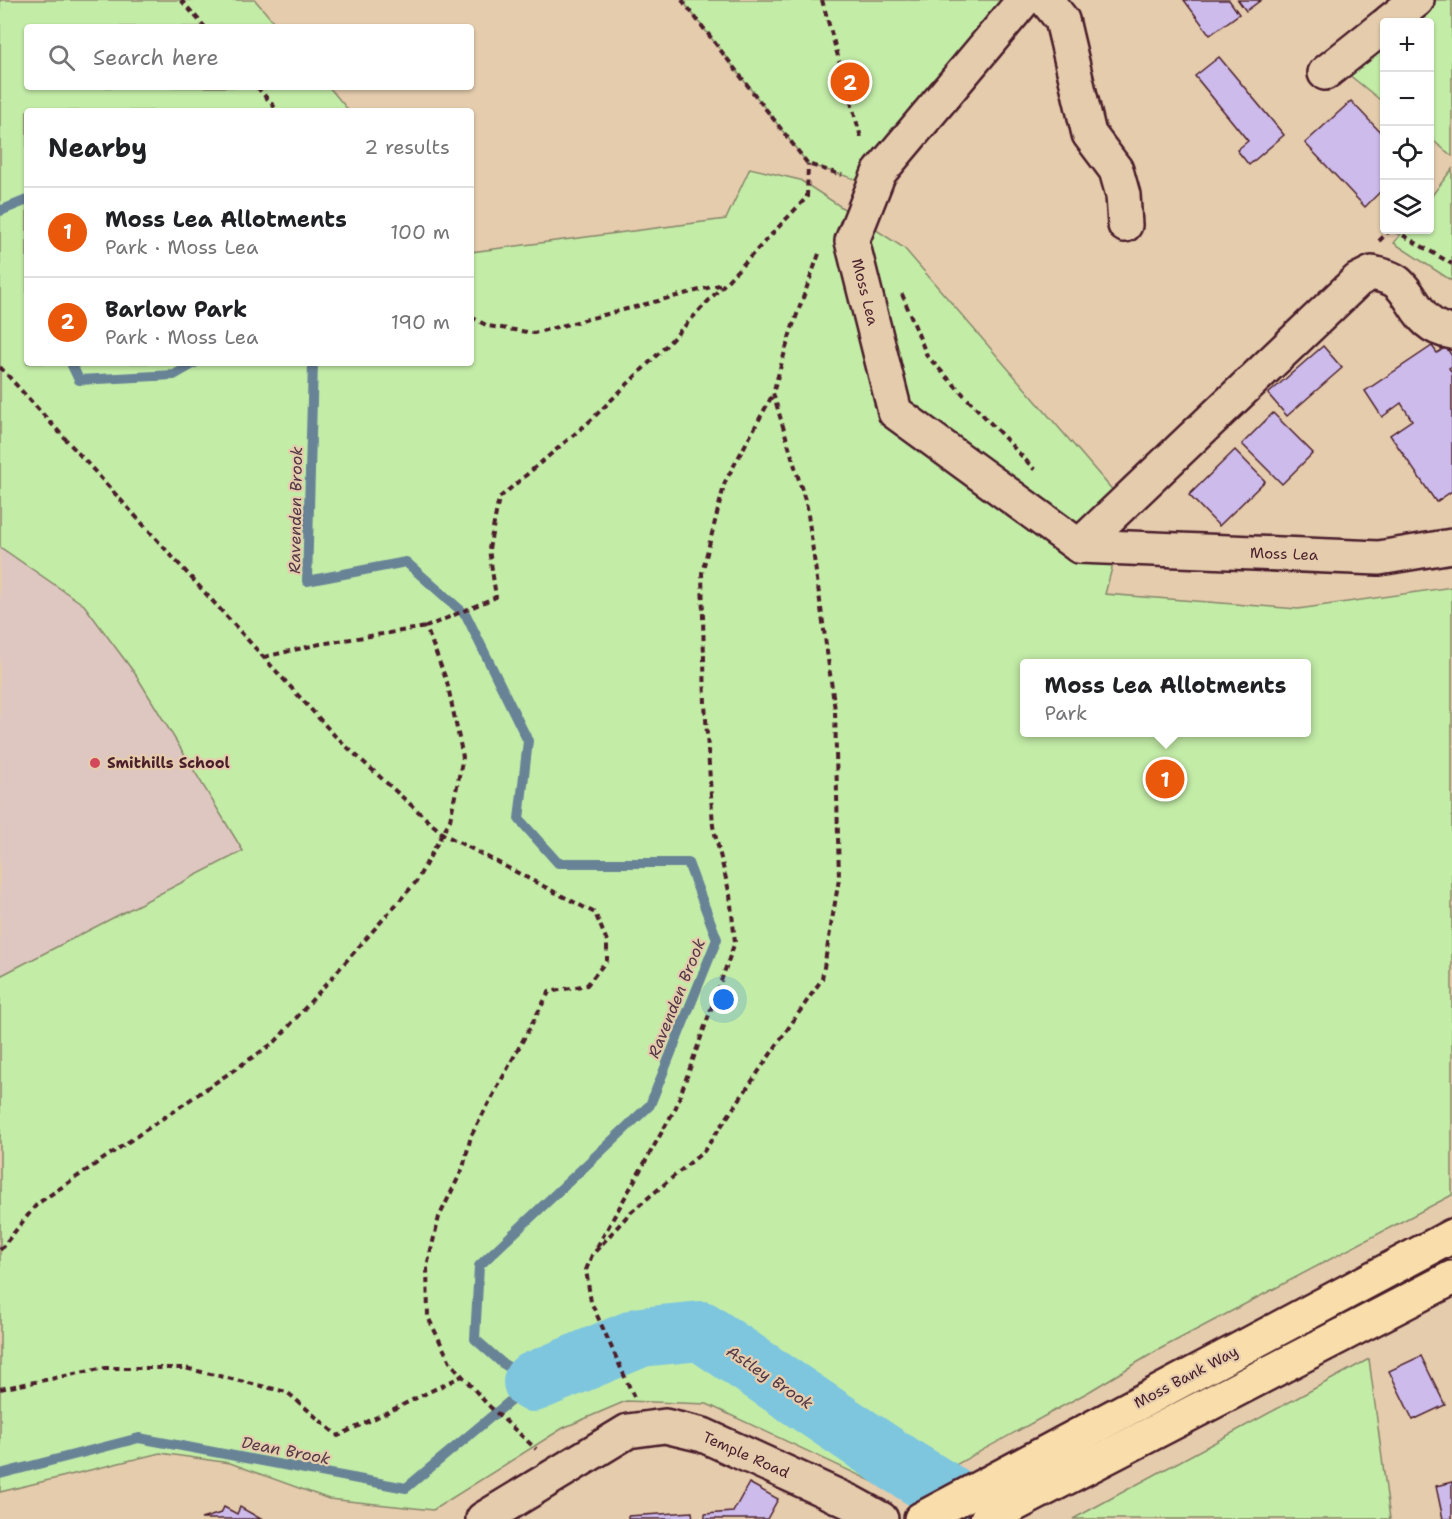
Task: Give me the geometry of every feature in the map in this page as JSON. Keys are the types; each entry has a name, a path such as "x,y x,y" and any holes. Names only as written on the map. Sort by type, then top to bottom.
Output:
{"highway":[{"name":"Moss Bank Way","path":"921,1519 1452,1236"},
{"path":"987,1519 1452,1278"}],"street":[{"name":"Moss Lea","path":"1024,0 879,173 852,241 895,412 1078,546 1379,558 1452,546"},
{"path":"1046,0 1062,20 1089,134 1116,170 1123,195 1125,225"},
{"path":"1394,18 1418,0"},
{"path":"1325,73 1380,29"},
{"path":"1078,546 1358,280 1372,273 1398,284 1415,309 1431,324 1452,332"},
{"name":"Temple Road","path":"483,1519 628,1431 665,1426 703,1435 850,1502 881,1519"}],"path":[{"path":"181,0 202,24"},
{"path":"682,0 808,164 861,181 879,173 863,144 822,0"},
{"path":"260,90 275,108"},
{"path":"264,657 426,627 496,597 489,549 499,498 590,422 807,197 808,164"},
{"path":"1375,246 1388,234"},
{"path":"1399,234 1452,264"},
{"path":"648,1428 591,1302 586,1270 592,1255 676,1107 735,942 730,895 713,826 705,704 702,573 724,482 773,393 790,331 821,249"},
{"path":"474,319 488,326 534,333 724,284"},
{"path":"900,290 927,356 1042,478"},
{"path":"0,367 336,737 442,834 595,913 607,941 607,960 587,985 549,992 471,1136 463,1168 439,1218 427,1266 428,1317 450,1362 487,1404 561,1471"},
{"path":"592,1255 630,1212 704,1151 822,979 838,879 835,710 807,507 773,393"},
{"path":"0,1250 37,1204 275,1042 416,882 450,820 463,757 447,682 426,627"},
{"path":"0,1389 105,1368 185,1368 287,1392 338,1436 462,1376"}],"shaded area":[{"name":"Smithills School","path":"0,547 84,605 136,675 244,851 0,976"}],"green space":[{"path":"0,0 255,0 275,24 24,24 24,90 332,90 346,108 24,108 24,366 474,366 474,252 726,219 750,168 800,180 904,248 1128,508 1105,594 1298,609 1452,587 1452,1195 1158,1350 1090,1391 901,1495 707,1404 626,1401 563,1428 433,1510 329,1499 230,1463 160,1453 0,1492 0,976 243,851 136,675 84,605 0,547"},
{"path":"682,0 1024,0 861,181 808,164"},
{"path":"1435,0 1452,0 1452,156 1434,141 1434,18 1414,18"},
{"path":"1380,46 1380,100 1348,74"},
{"path":"1452,169 1452,281 1394,243 1401,234 1434,234 1434,193"},
{"path":"1369,1359 1390,1519 1073,1519"}],"building":[{"path":"1184,0 1229,0 1239,14 1210,35"},
{"path":"1238,0 1261,0 1246,11"},
{"path":"1219,57 1284,135 1249,165 1237,150 1248,141 1195,76"},
{"path":"1351,101 1380,132 1380,192 1365,207 1305,143"},
{"path":"1323,346 1342,368 1287,416 1268,394"},
{"path":"1432,346 1437,353 1446,347 1452,356 1452,366 1449,368 1452,373 1452,491 1436,502 1390,435 1412,420 1401,403 1382,417 1365,391"},
{"path":"1273,413 1313,453 1282,484 1242,444"},
{"path":"1235,450 1265,481 1219,526 1189,495"},
{"path":"1421,1356 1445,1405 1413,1420 1389,1371"},
{"path":"1452,1482 1452,1519 1443,1519 1436,1486"},
{"path":"749,1483 778,1499 767,1519 705,1519 705,1514 733,1512"},
{"path":"224,1507 237,1514 240,1507 261,1519 201,1519 221,1513"},
{"path":"692,1512 693,1519 628,1519 628,1516"}],"waterway":[{"name":"Ravenden Brook","path":"0,211 24,201"},
{"name":"Ravenden Brook","path":"72,366 79,380 174,375 190,366"},
{"name":"Ravenden Brook","path":"0,1474 139,1438 406,1488 533,1382 502,1363 475,1339 479,1266 650,1105 717,939 688,863 558,863 519,819 528,741 466,615 406,562 307,581 313,366"},
{"name":"Astley Brook","path":"533,1382 641,1337 701,1331 899,1464 989,1519"}],"place":[{"name":"Barlow Park","path":"850,82"},
{"name":"Smithills School","path":"95,763"},
{"name":"Moss Lea Allotments","path":"1165,779"}],"water label":[{"name":"Dean Brook","path":"286,1450"}]}
